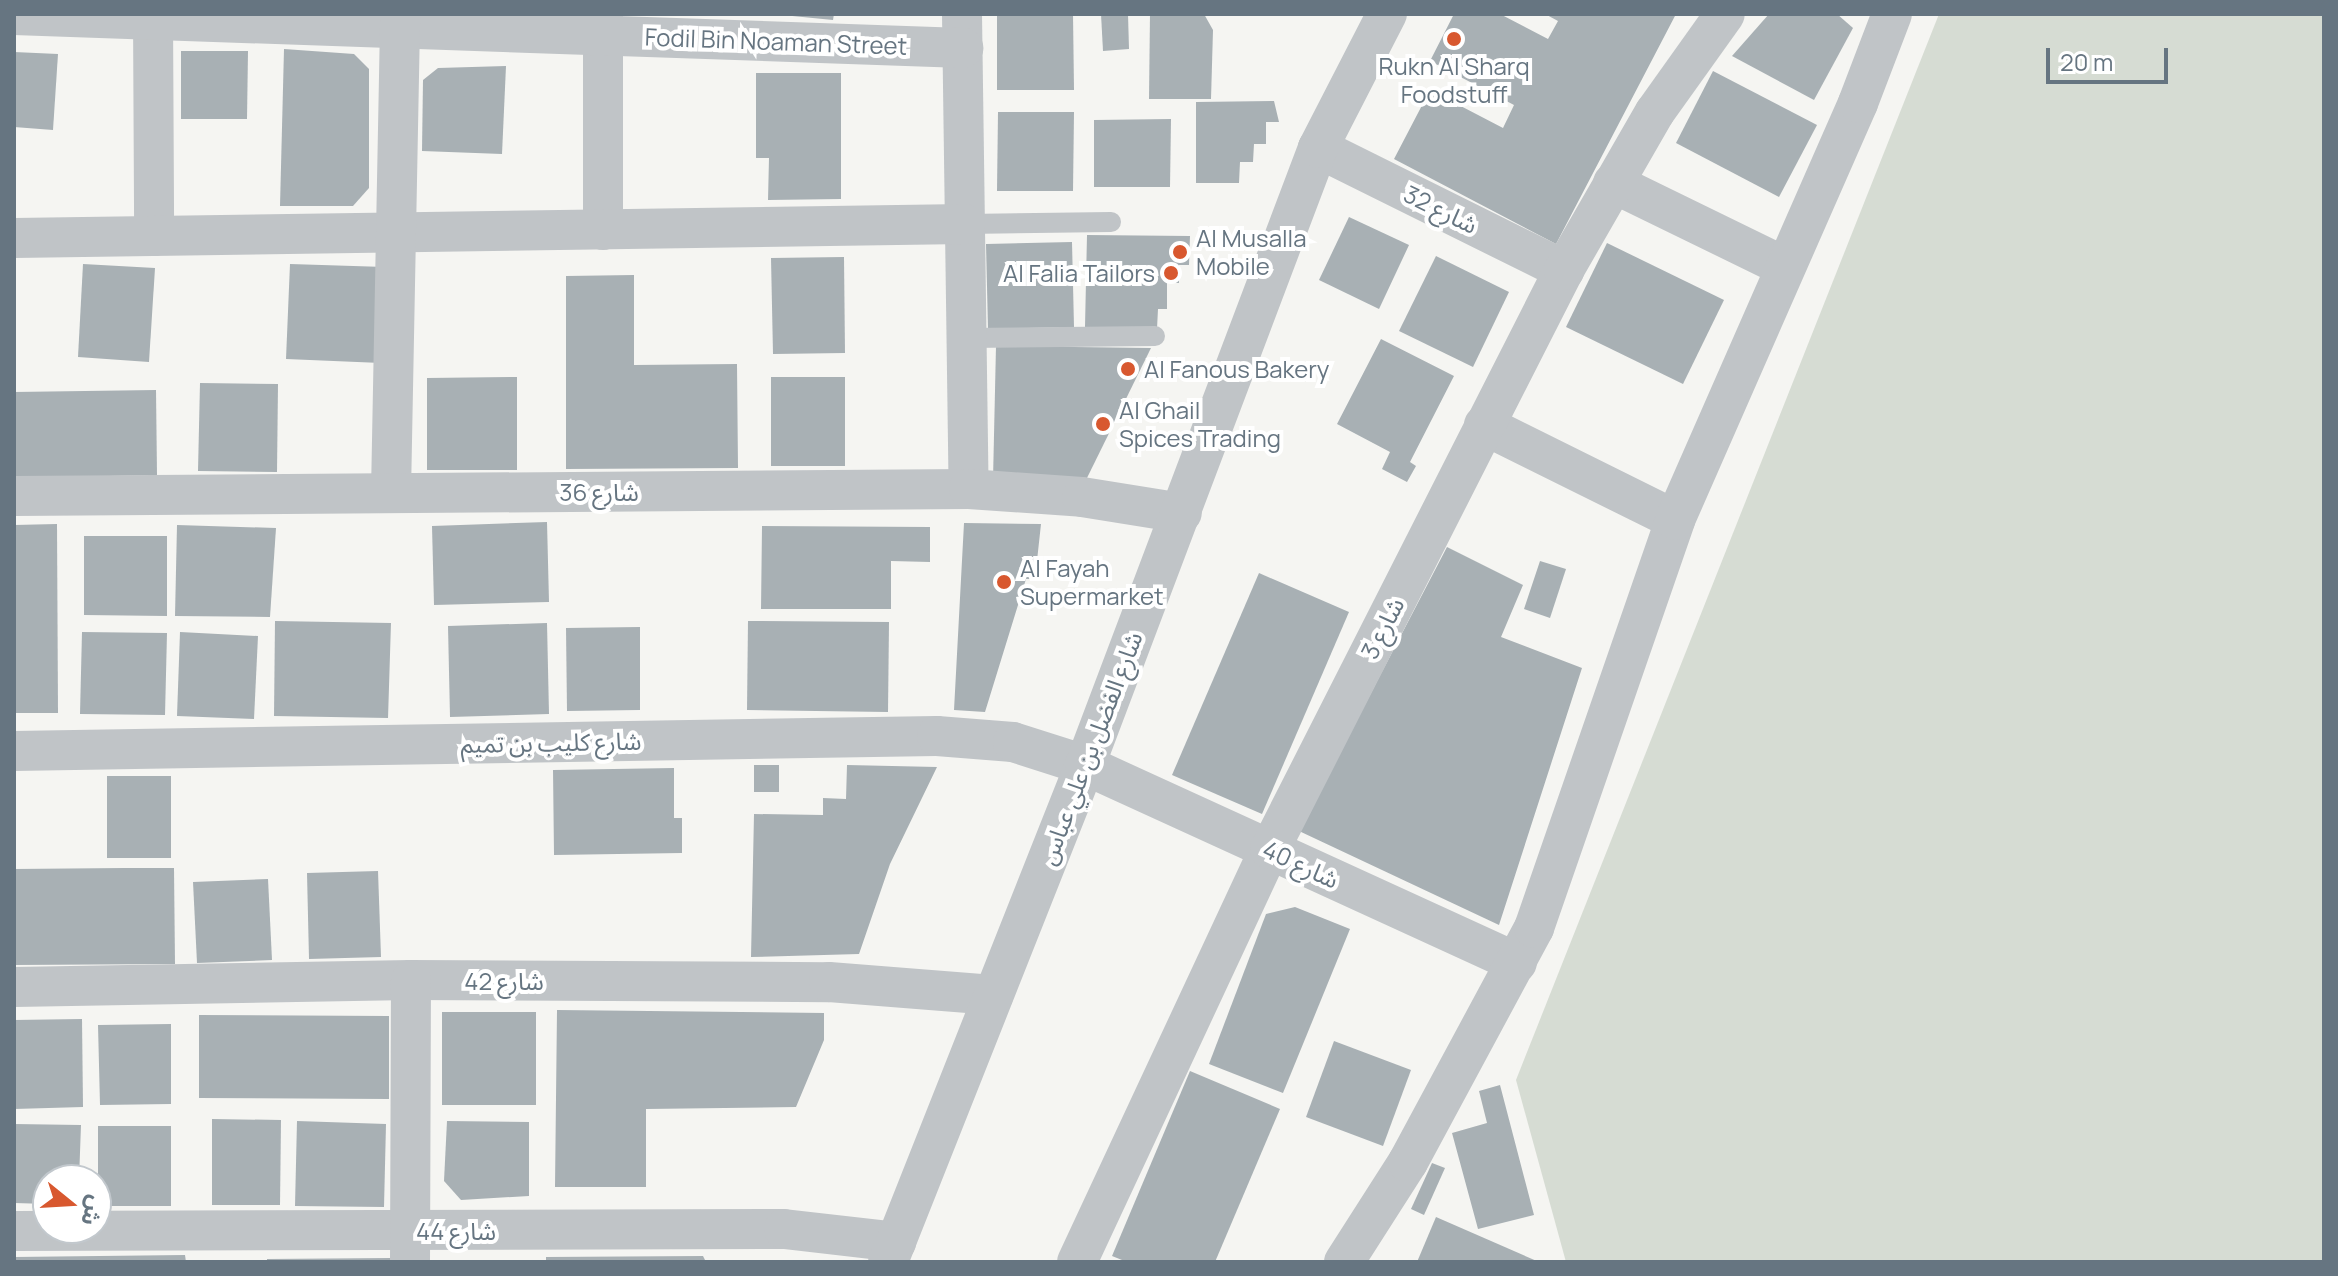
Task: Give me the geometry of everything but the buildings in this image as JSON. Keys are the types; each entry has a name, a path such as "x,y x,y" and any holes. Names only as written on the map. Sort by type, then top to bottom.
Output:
{"street":[{"name":"شارع الفضل بن علي عباس","path":"892,1252 1085,765 1318,148 1387,14"},
{"name":"شارع 3","path":"1077,1262 1270,849 1564,270 1655,112 1725,14"},
{"path":"1344,1262 1408,1162 1517,963 1547,893 1675,520 1892,14"},
{"name":"Fodil Bin Noaman Street","path":"14,15 963,31"},
{"path":"153,19 154,236"},
{"path":"391,493 400,20"},
{"path":"603,24 603,230"},
{"path":"963,31 969,489"},
{"name":"شارع 32","path":"1318,148 1564,270"},
{"path":"1613,183 1785,267"},
{"path":"14,238 965,224"},
{"path":"1484,425 1675,520"},
{"name":"شارع 36","path":"14,496 969,489 1082,497 1182,513"},
{"name":"شارع كليب بن تميم","path":"14,751 937,736 1013,742 1085,765"},
{"name":"شارع 40","path":"1085,765 1517,963"},
{"path":"410,1247 411,980"},
{"name":"شارع 42","path":"14,987 411,980 884,983 993,995"},
{"name":"شارع 44","path":"14,1231 410,1247 799,1229 892,1252"}],"lane":[{"path":"965,224 1111,222"},
{"path":"967,338 1155,336"}],"shaded area":[{"path":"1939,14 2324,14 2324,1262 1566,1262 1516,1080"}],"place":[{"name":"Rukn Al Sharq Foodstuff","path":"1454,39"},
{"name":"Al Musalla Mobile","path":"1180,252"},
{"name":"Al Falia Tailors","path":"1171,273"},
{"name":"Al Fanous Bakery","path":"1128,369"},
{"name":"Al Ghail Spices Trading","path":"1103,424"},
{"name":"Al Fayah Supermarket","path":"1004,582"}]}
